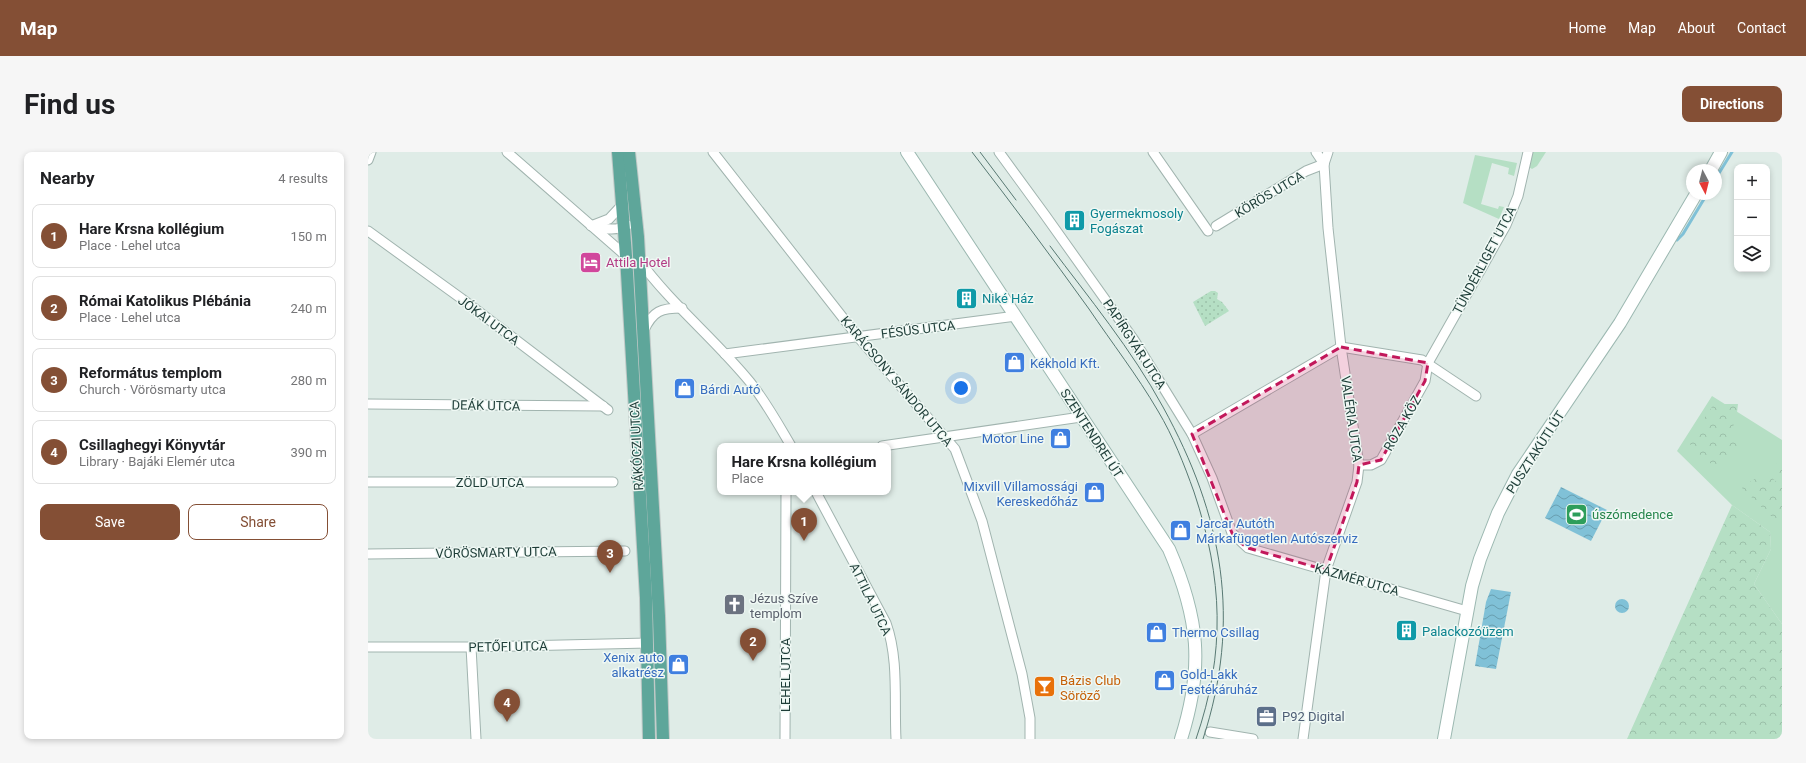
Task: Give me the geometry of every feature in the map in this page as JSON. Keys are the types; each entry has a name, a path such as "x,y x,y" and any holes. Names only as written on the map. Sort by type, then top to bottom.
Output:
{"main road":[{"name":"RÁKÓCZI UTCA","path":"618,152 626,256 648,643 649,739"},
{"name":"RÁKÓCZI UTCA","path":"630,152 637,217 644,331 660,616 663,739"},
{"name":"SZENTENDREI ÚT","path":"907,152 1169,549 1186,595 1196,646 1196,666 1189,712 1181,739"},
{"path":"1714,164 1721,152"},
{"name":"PUSZTAKÚTI ÚT","path":"1444,739 1467,611 1480,559 1507,495 1518,474 1620,323 1692,200"}],"street":[{"path":"368,160 371,152"},
{"path":"507,152 591,226 611,241 626,256"},
{"name":"KARÁCSONY SÁNDOR UTCA","path":"712,152 858,337 946,436 955,449 982,521 1022,674 1030,718 1030,739"},
{"name":"PAPÍRGYÁR UTCA","path":"999,152 1134,340 1192,434 1212,478 1232,533 1248,548"},
{"path":"1153,152 1208,231"},
{"path":"1316,152 1324,164"},
{"path":"1324,164 1328,152"},
{"name":"TÜNDÉRLIGET UTCA","path":"1428,363 1506,225 1518,196 1528,152"},
{"name":"KÖRÖS UTCA","path":"1216,226 1306,171 1324,164"},
{"name":"VALÉRIA UTCA","path":"1303,739 1326,570 1357,482 1359,465 1341,347 1326,216 1324,164"},
{"path":"591,226 609,219 622,205"},
{"path":"591,226 606,229 624,228 637,217"},
{"name":"JÓKAI UTCA","path":"368,231 462,299 606,408"},
{"path":"639,260 656,284 682,308 750,382 771,411 789,443"},
{"path":"644,331 649,319 656,313 664,309 682,308"},
{"name":"FÉSŰS UTCA","path":"725,354 1016,316"},
{"path":"1192,434 1341,347 1410,357 1428,363 1476,396"},
{"name":"RÓZA KÖZ","path":"1359,465 1371,465 1381,460 1426,381 1428,363"},
{"name":"DEÁK UTCA","path":"368,404 606,408"},
{"path":"891,445 1081,417"},
{"path":"784,434 784,443"},
{"name":"ZÖLD UTCA","path":"368,482 613,482"},
{"name":"LEHEL UTCA","path":"785,739 786,495"},
{"name":"ATTILA UTCA","path":"818,495 886,623 890,636 894,664 896,739"},
{"name":"KÁZMÉR UTCA","path":"1248,548 1467,611"},
{"name":"VÖRÖSMARTY UTCA","path":"368,554 625,551"},
{"name":"PETŐFI UTCA","path":"368,647 471,647 648,643"},
{"path":"471,647 476,739"},
{"path":"1210,732 1253,739"}],"highlighted area":[{"path":"1341,347 1428,363 1425,381 1381,460 1359,465 1357,482 1326,570 1248,548 1241,543 1232,533 1192,434"}],"green space":[{"path":"1532,152 1546,152 1537,166 1532,169 1529,167"},
{"path":"1475,155 1517,163 1514,176 1508,174 1509,168 1492,163 1481,204 1498,209 1499,206 1504,207 1499,219 1463,203"},
{"path":"1211,291 1218,293 1217,299 1222,302 1229,311 1205,326 1193,302"},
{"path":"1712,396 1782,440 1782,624 1754,584 1771,549 1770,532 1732,505 1677,451"},
{"path":"1714,404 1738,404 1736,421 1732,428 1740,440 1736,455 1717,467 1705,460 1688,442"},
{"path":"1782,454 1782,477 1774,469"},
{"path":"1769,475 1782,487 1782,517 1776,521 1741,487 1760,476"},
{"path":"1732,505 1770,532 1771,549 1754,584 1782,624 1782,739 1627,739"}],"water":[{"name":"úszómedence","path":"1561,487 1607,510 1591,541 1545,518"},
{"path":"1491,589 1511,592 1496,669 1475,666 1486,602"},
{"path":"1622,599 1627,601 1629,606 1627,611 1622,613 1617,611 1615,606 1617,601"}],"waterway":[{"path":"1722,168 1732,152"},
{"path":"1677,240 1683,234 1703,200"}],"tram line":[{"path":"972,152 1060,269 1142,385 1169,430 1178,450 1204,524 1211,555 1217,616 1216,646 1212,676 1206,707 1196,739"},
{"path":"980,152 1016,200"},
{"path":"1050,246 1110,325 1138,365 1163,407 1184,448 1200,488 1212,529 1220,569 1223,610 1222,652 1215,695 1203,739"}],"place":[{"name":"Gyermekmosoly Fogászat","path":"1075,220"},
{"name":"Attila Hotel","path":"591,262"},
{"name":"Niké Ház","path":"966,298"},
{"name":"Kékhold Kft.","path":"1015,363"},
{"name":"Bárdi Autó","path":"684,389"},
{"name":"Motor Line","path":"1060,438"},
{"name":"Mixvill Villamossági Kereskedőház","path":"1094,493"},
{"name":"úszómedence","path":"1576,514"},
{"name":"Jarcar Autóth Márkafüggetlen Autószerviz","path":"1181,530"},
{"name":"Hare Krsna kollégium","path":"804,541"},
{"name":"Református templom","path":"610,573"},
{"name":"Jézus Szíve templom","path":"735,605"},
{"name":"Palackozóüzem","path":"1406,631"},
{"name":"Thermo Csillag","path":"1157,632"},
{"name":"Római Katolikus Plébánia","path":"753,661"},
{"name":"Xenix auto alkatrész","path":"679,664"},
{"name":"Gold-Lakk Festékáruház","path":"1164,681"},
{"name":"Bázis Club Söröző","path":"1045,687"},
{"name":"P92 Digital","path":"1266,716"},
{"name":"Csillaghegyi Könyvtár","path":"507,722"}]}
